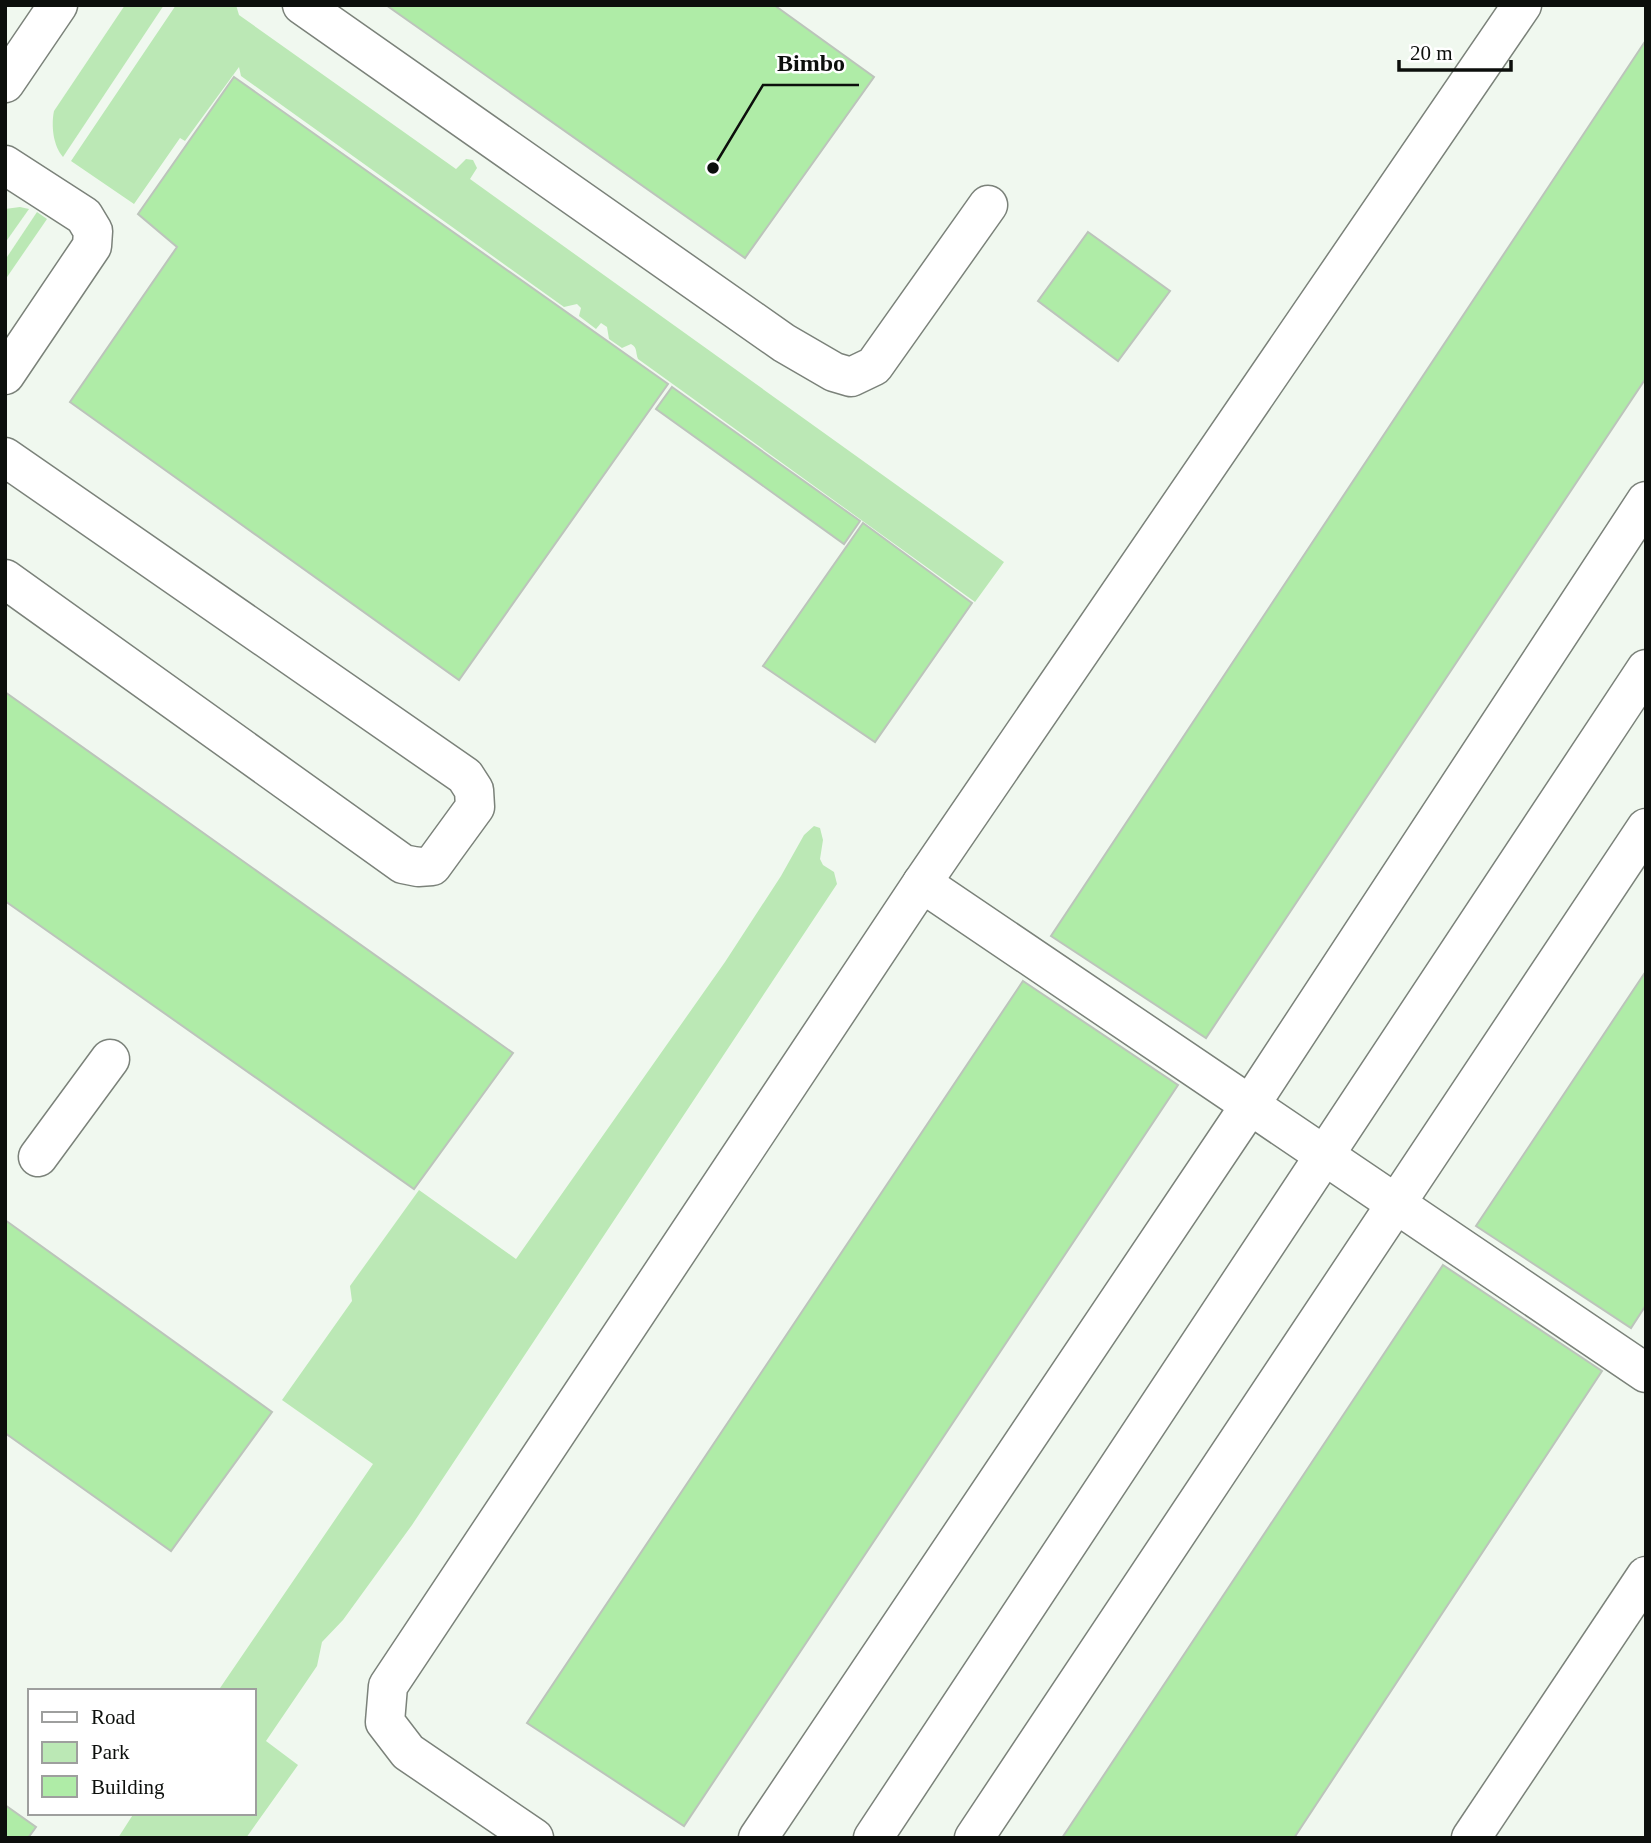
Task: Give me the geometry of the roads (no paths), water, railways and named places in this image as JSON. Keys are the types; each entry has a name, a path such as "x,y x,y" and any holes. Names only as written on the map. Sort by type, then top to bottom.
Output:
{"main road":[{"path":"5,83 58,5"},
{"path":"302,5 784,343 834,372 850,377 874,366 988,205"},
{"path":"534,1838 408,1752 385,1722 388,1686 922,883 1522,5"},
{"path":"5,165 84,216 93,231 92,246 5,375"},
{"path":"5,457 465,776 474,790 475,807 432,866 402,864 5,579"},
{"path":"758,1838 1250,1105 1646,501"},
{"path":"873,1838 1646,669"},
{"path":"974,1838 1646,828"},
{"path":"922,883 1646,1373"},
{"path":"38,1157 110,1059"},
{"path":"1471,1838 1646,1576"}],"place":[{"name":"Bimbo","path":"713,168"}]}
